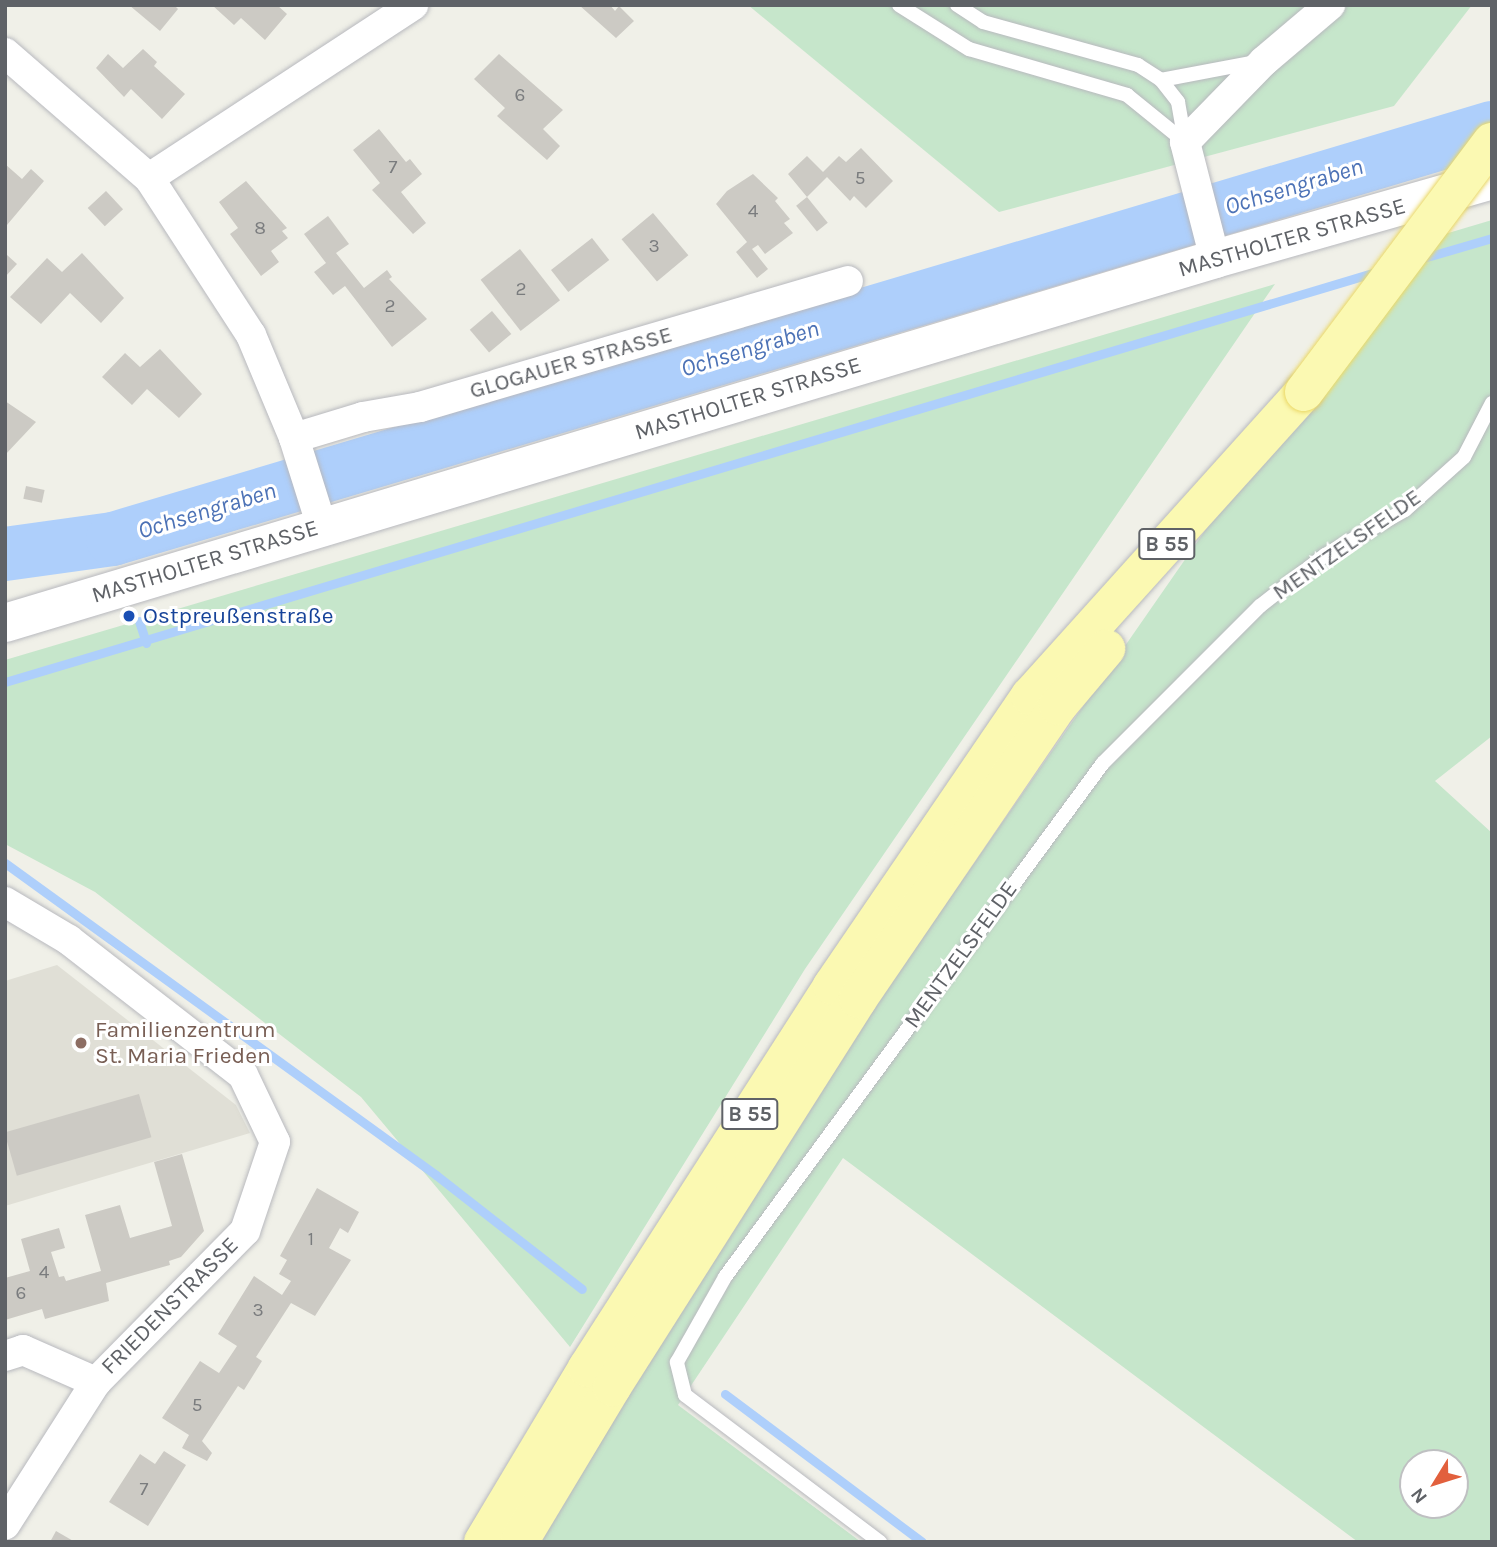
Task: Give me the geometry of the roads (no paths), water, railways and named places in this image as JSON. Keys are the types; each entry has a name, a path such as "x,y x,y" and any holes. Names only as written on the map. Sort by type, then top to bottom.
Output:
{"main road":[{"name":"B 55","path":"483,1542 587,1368 832,986 1030,696 1310,396 1492,142"},
{"name":"B 55","path":"519,1542 612,1387 858,999 1058,706 1492,168"}],"street":[{"path":"149,178 413,5"},
{"path":"1213,251 1193,183 1185,142 1264,61 1330,5"},
{"path":"5,53 149,178 251,335 296,444 318,516"},
{"name":"MASTHOLTER STRASSE","path":"5,623 318,516 1213,251 1492,180"},
{"name":"GLOGAUER STRASSE","path":"296,444 363,417 420,407 848,281"},
{"name":"FRIEDENSTRASSE","path":"5,902 69,940 243,1075 275,1142 245,1231 96,1382 5,1525"},
{"name":"FRIEDENSTRASSE","path":"5,1356 23,1350 96,1382"}],"lane":[{"path":"899,5 969,49 1126,95 1185,142"},
{"path":"957,5 984,22 1138,65 1161,80 1178,103 1185,142"},
{"path":"1161,80 1264,61"},
{"name":"MENTZELSFELDE","path":"880,1542 685,1395 677,1362 725,1277 1103,763 1260,606 1325,555 1405,510 1464,457 1492,403"}],"waterway":[{"name":"Ochsengraben","path":"5,554 113,539 1492,128"},
{"path":"1420,259 1492,238"},
{"path":"5,682 1379,271"},
{"path":"113,539 120,559"},
{"path":"139,621 146,643"},
{"path":"5,863 436,1175 582,1289"},
{"path":"725,1394 922,1542"}],"place":[{"name":"Ostpreußenstraße","path":"129,616"},
{"name":"Familienzentrum St. Maria Frieden","path":"81,1043"}]}
